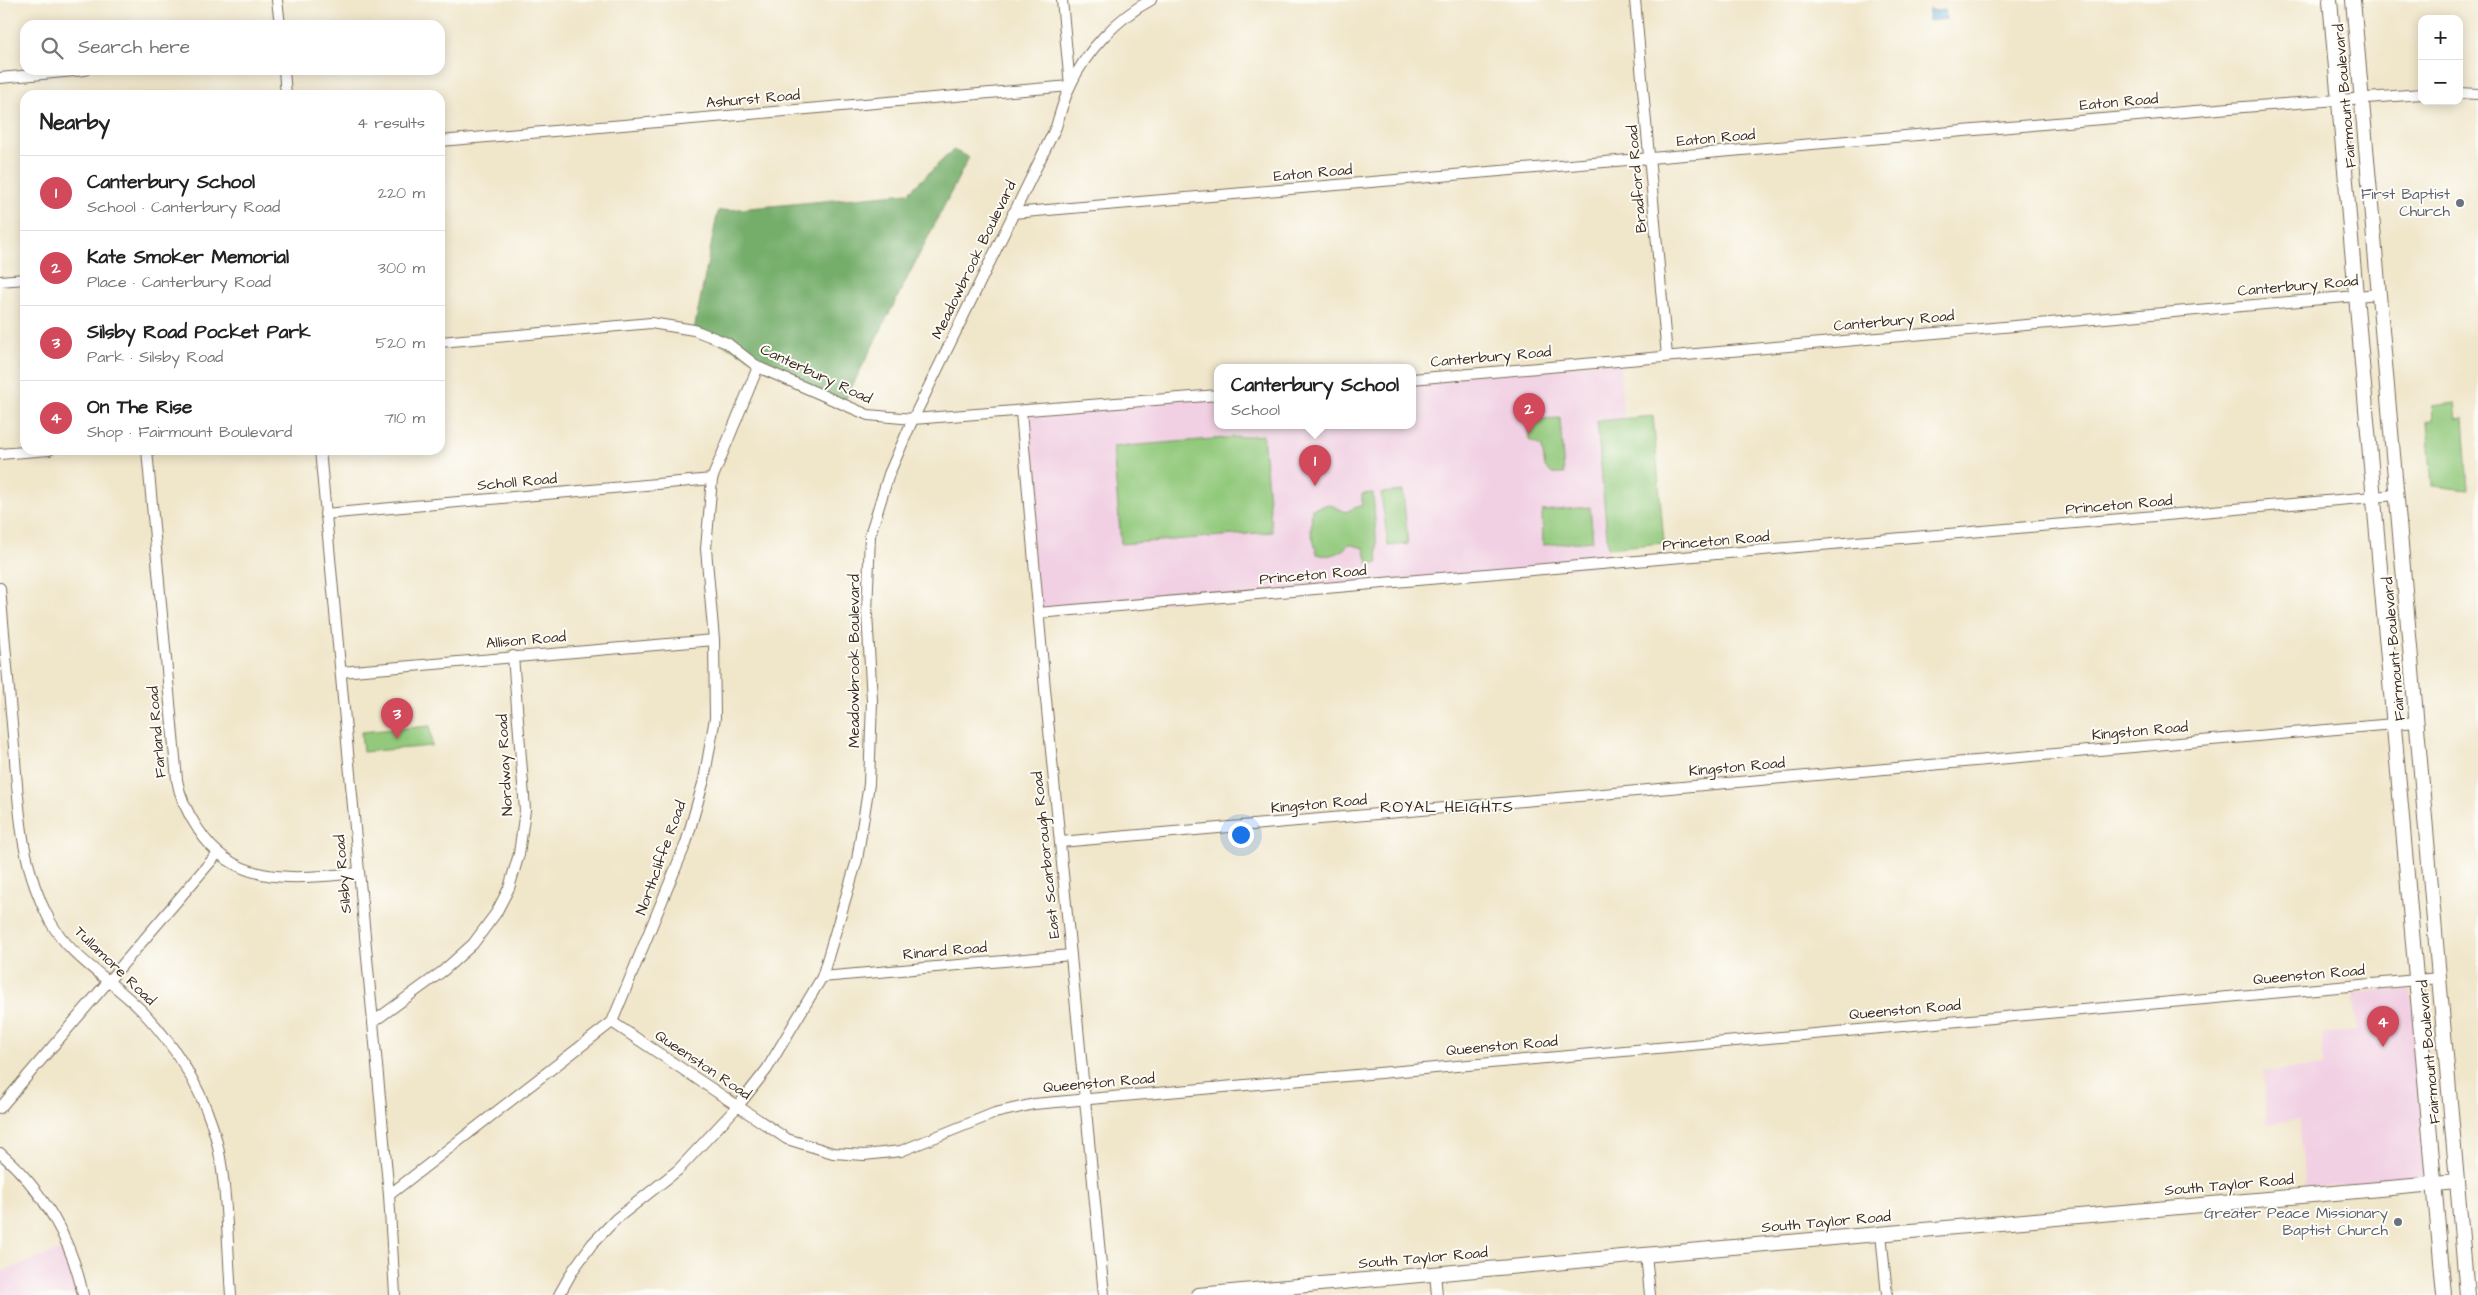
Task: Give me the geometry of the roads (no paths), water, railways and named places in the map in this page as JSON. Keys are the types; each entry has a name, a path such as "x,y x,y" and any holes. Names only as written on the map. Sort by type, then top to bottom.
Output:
{"main road":[{"name":"Fairmount Boulevard","path":"2330,0 2444,1295"},
{"name":"Fairmount Boulevard","path":"2352,0 2467,1295"},
{"path":"2360,345 2383,340"},
{"path":"2428,1112 2451,1110"},
{"name":"South Taylor Road","path":"1198,1295 2457,1182"}],"street":[{"path":"277,0 279,20"},
{"path":"1062,0 1070,86"},
{"name":"Meadowbrook Boulevard","path":"559,1295 578,1264 616,1219 678,1170 738,1106 767,1069 822,977 857,860 869,784 872,701 867,613 870,535 889,474 913,419 1056,127 1070,86 1096,45 1122,19 1151,0"},
{"name":"Bradford Road","path":"1635,0 1667,356"},
{"path":"0,78 32,75"},
{"path":"284,75 286,90"},
{"name":"Ashurst Road","path":"445,141 1070,86"},
{"path":"2463,93 2478,94"},
{"name":"Eaton Road","path":"1013,213 1650,160 2339,99 2418,94"},
{"path":"0,281 20,279"},
{"name":"Canterbury Road","path":"1416,379 2379,294"},
{"name":"Canterbury Road","path":"445,342 651,323 694,330 727,343 758,366 868,415 913,419 1214,395"},
{"name":"Northcliffe Road","path":"389,1195 612,1022 686,843 704,780 715,718 714,640 706,549 712,479 758,366"},
{"name":"East Scarborough Road","path":"1021,412 1038,613 1104,1295"},
{"path":"0,454 20,452"},
{"name":"Farland Road","path":"147,455 177,780 182,799 192,820 206,842 218,853 247,870 282,878 358,872"},
{"name":"Silsby Road","path":"320,455 389,1195 395,1295"},
{"name":"Scholl Road","path":"325,514 712,479"},
{"name":"Princeton Road","path":"1038,613 2396,495"},
{"name":"Tullamore Road","path":"0,588 22,834 30,879 51,922 68,944 143,1012 177,1053 198,1088 213,1127 222,1178 231,1295"},
{"name":"Allison Road","path":"341,672 714,640"},
{"name":"Nordway Road","path":"373,1022 443,971 473,944 496,913 509,888 519,854 525,810 513,656"},
{"name":"Kingston Road","path":"1060,842 2416,722"},
{"path":"0,1108 218,853"},
{"name":"Rinard Road","path":"822,977 1071,955"},
{"name":"Queenston Road","path":"612,1022 787,1139 833,1153 864,1155 901,1150 995,1113 1034,1104 2439,978"},
{"path":"0,1153 24,1176 52,1214 68,1245 79,1275 83,1295"},
{"path":"1881,1233 1887,1295"},
{"path":"1646,1254 1650,1295"},
{"path":"1435,1273 1437,1295"}],"water":[{"path":"1929,8 1935,11 1945,10 1946,19 1929,21"}],"place":[{"name":"First Baptist Church","path":"2460,203"},
{"name":"Kate Smoker Memorial","path":"1529,434"},
{"name":"Canterbury School","path":"1315,486"},
{"name":"Silsby Road Pocket Park","path":"397,739"},
{"name":"On The Rise","path":"2383,1047"},
{"name":"Greater Peace Missionary Baptist Church","path":"2398,1222"}],"district":[{"name":"ROYAL HEIGHTS","path":"1447,807"}]}
